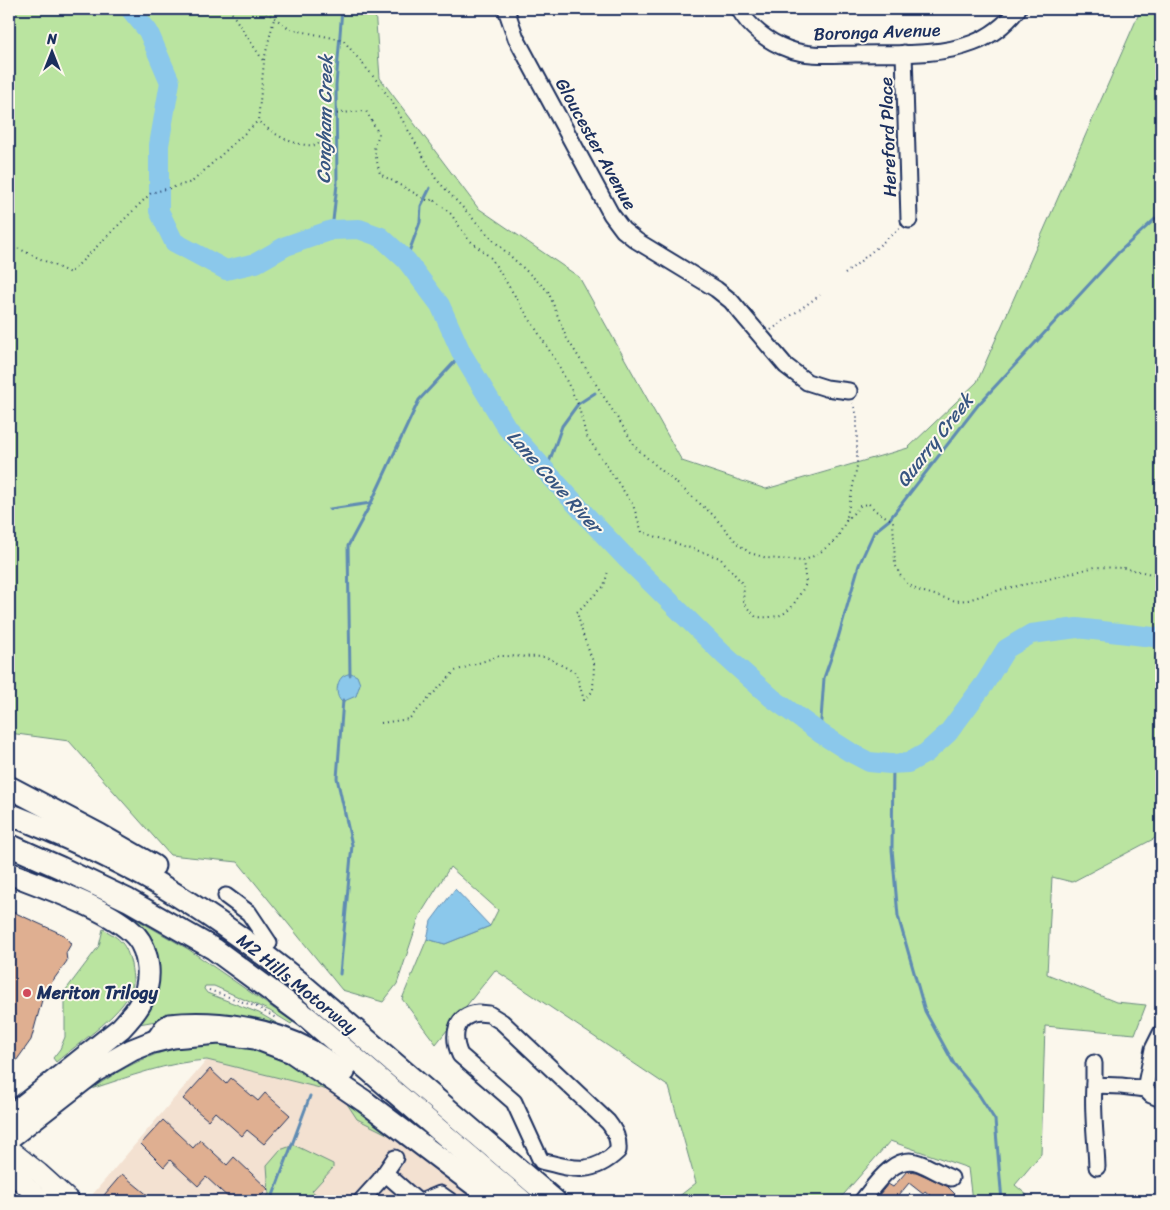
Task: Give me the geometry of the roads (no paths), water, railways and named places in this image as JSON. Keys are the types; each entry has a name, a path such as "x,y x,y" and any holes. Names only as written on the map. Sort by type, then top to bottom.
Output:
{"highway":[{"path":"9,788 100,835 184,883 245,924 269,943 297,980"},
{"name":"M2 Hills Motorway","path":"9,814 110,858 154,882 214,919 256,948 297,980 555,1201"},
{"name":"M2 Hills Motorway","path":"9,845 128,900 214,949 308,1018 522,1201"},
{"path":"9,873 97,910 123,924 137,938 147,956 149,978 146,996 135,1013 120,1028 9,1117"},
{"path":"9,1138 95,1071 132,1050 152,1042 192,1034 219,1033 255,1038 292,1052 364,1101 496,1201"}],"main road":[{"path":"9,1149 70,1201"},
{"path":"9,1171 43,1201"}],"street":[{"name":"Gloucester Avenue","path":"506,9 516,38 611,214 623,230 637,241 716,289 731,301 786,366 807,382 826,388 849,391"},
{"name":"Boronga Avenue","path":"739,9 748,22 763,36 776,44 789,50 820,54 932,52 972,44 1002,28 1018,9"},
{"name":"Hereford Place","path":"904,53 909,220"},
{"path":"226,896 249,913 269,943"},
{"path":"478,1012 489,1014 502,1022 608,1122 616,1132 618,1151 608,1161 598,1167 585,1169 568,1168 541,1161 514,1102 460,1055 455,1044 457,1026 470,1014 478,1012"},
{"path":"152,1042 163,1026 169,1022 225,1022 256,1027 296,1041 312,1048 347,1073"},
{"path":"1145,1089 1153,1048 1161,1033"},
{"path":"1094,1063 1093,1117 1097,1167"},
{"path":"1094,1085 1145,1089 1151,1095 1161,1099"},
{"path":"361,1201 395,1158"},
{"path":"526,1176 541,1161"},
{"path":"862,1201 887,1172 907,1161 920,1163 951,1178"},
{"path":"385,1173 415,1200 445,1197"}],"water":[{"path":"351,673 357,676 360,684 356,696 342,702 337,693 338,683 343,676"},
{"path":"455,889 490,926 445,944 427,939 431,921"}],"waterway":[{"name":"Lane Cove River","path":"130,9 148,31 170,82 159,145 159,211 174,242 226,270 256,263 286,246 332,230 359,229 381,237 406,260 440,305 462,354 507,428 591,521 724,655 772,698 850,752 869,762 890,764 908,763 926,753 948,733 985,683 1006,649 1031,634 1077,628 1161,638"},
{"name":"Congham Creek","path":"332,230 337,184 336,85 342,9"},
{"path":"406,260 420,222 421,206 430,188"},
{"name":"Quarry Creek","path":"820,733 824,678 838,638 859,565 874,532 889,520 978,405 1119,252 1155,219 1161,216"},
{"path":"350,675 348,546 371,503 419,400 462,354"},
{"path":"546,471 562,426 578,404 595,393"},
{"path":"330,509 371,503"},
{"path":"340,974 352,845 337,778 343,700"},
{"path":"893,764 892,849 898,916 925,1011 954,1064 979,1095 995,1120 1002,1201"},
{"path":"271,1201 310,1096"}],"place":[{"name":"Meriton Trilogy","path":"27,993"}]}
